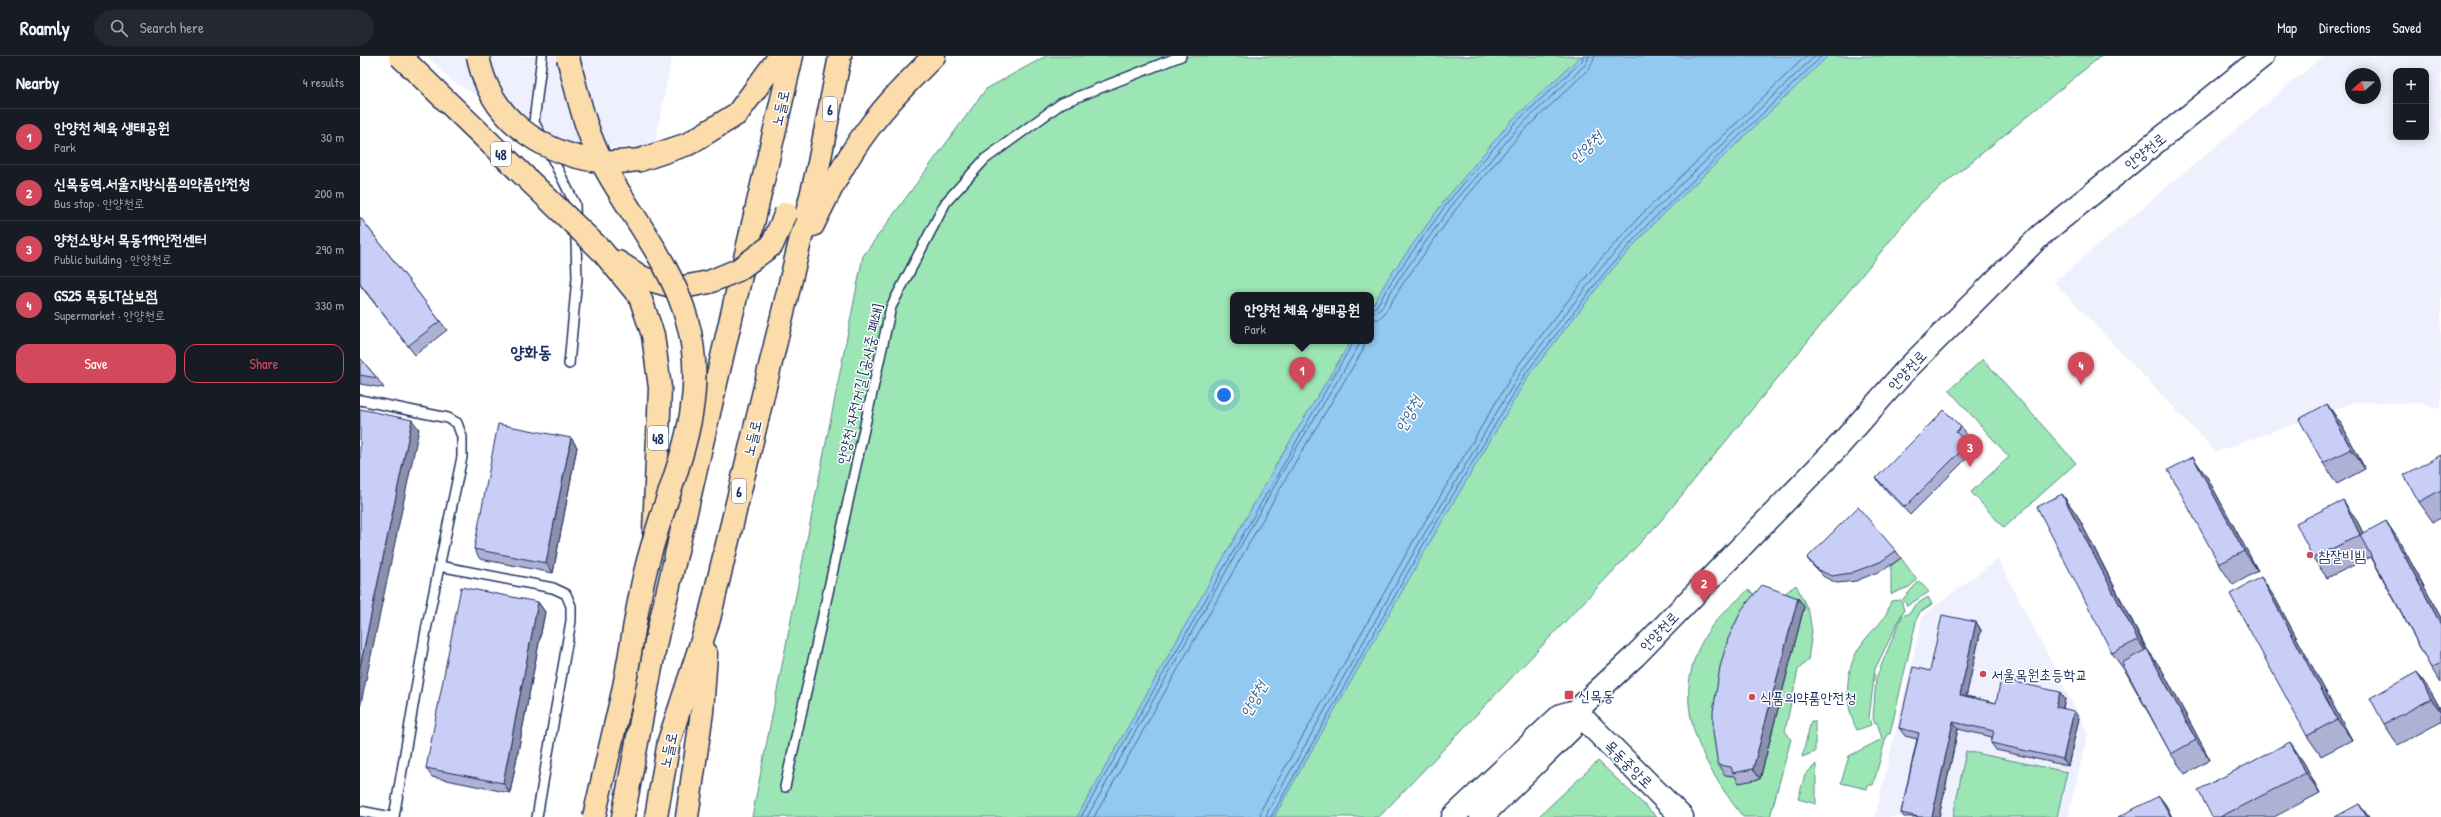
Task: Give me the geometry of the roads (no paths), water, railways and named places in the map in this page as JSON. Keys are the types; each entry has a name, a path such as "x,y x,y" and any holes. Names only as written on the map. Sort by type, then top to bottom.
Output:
{"main road":[{"name":"48","path":"400,56 602,251 640,297 653,335 660,388 654,527 656,641"},
{"path":"478,56 481,73 488,93 500,110 513,123 548,146 586,159 615,162 640,160 688,144 738,114 780,56"},
{"path":"568,56 582,114 594,145 604,167 664,266 686,318 692,342 696,376 684,454 661,518 644,574 622,695 594,817"},
{"name":"노들로","path":"623,817 656,641 792,56"},
{"name":"노들로","path":"656,817 669,741 709,619 793,265 819,163 840,56"},
{"path":"793,265 832,187 867,129 904,86 934,56"},
{"name":"안양천로","path":"1453,817 1561,715 1576,711 1635,656 1838,447 1905,371 2041,235 2263,56"},
{"path":"602,251 643,278 678,288 709,282 738,270 772,245 786,213 819,163"},
{"path":"687,817 702,712 709,619"},
{"name":"안양천로","path":"1481,817 1571,729 1576,711"},
{"name":"목동중앙로","path":"1576,711 1682,817"}],"lane":[{"path":"542,56 534,122 575,204 577,278 569,364"},
{"name":"안양천 자전거길 [공사중 폐쇄]","path":"785,787 891,307 946,202 985,159 1062,103 1181,56"},
{"path":"360,400 448,418 457,423 462,437 462,457 439,566 393,817 360,811"},
{"path":"439,566 554,588 566,594 571,606 572,621 536,817"}],"water":[{"name":"안양천","path":"1581,56 1828,56 1651,226 1609,273 1529,375 1430,542 1274,817 1077,817 1280,458 1349,344 1374,344 1374,303 1389,277 1445,200 1511,121"}],"place":[{"name":"GS25 목동LT삼보점","path":"2081,385"},
{"name":"안양천 체육 생태공원","path":"1302,390"},
{"name":"양천소방서 목동119안전센터","path":"1970,467"},
{"name":"참잘비빔","path":"2310,555"},
{"name":"신목동역.서울지방식품의약품안전청","path":"1704,603"},
{"name":"서울목원초등학교","path":"1983,674"},
{"name":"신목동","path":"1569,695"},
{"name":"식품의약품안전청","path":"1752,697"}],"district":[{"name":"양화동","path":"531,351"}]}
